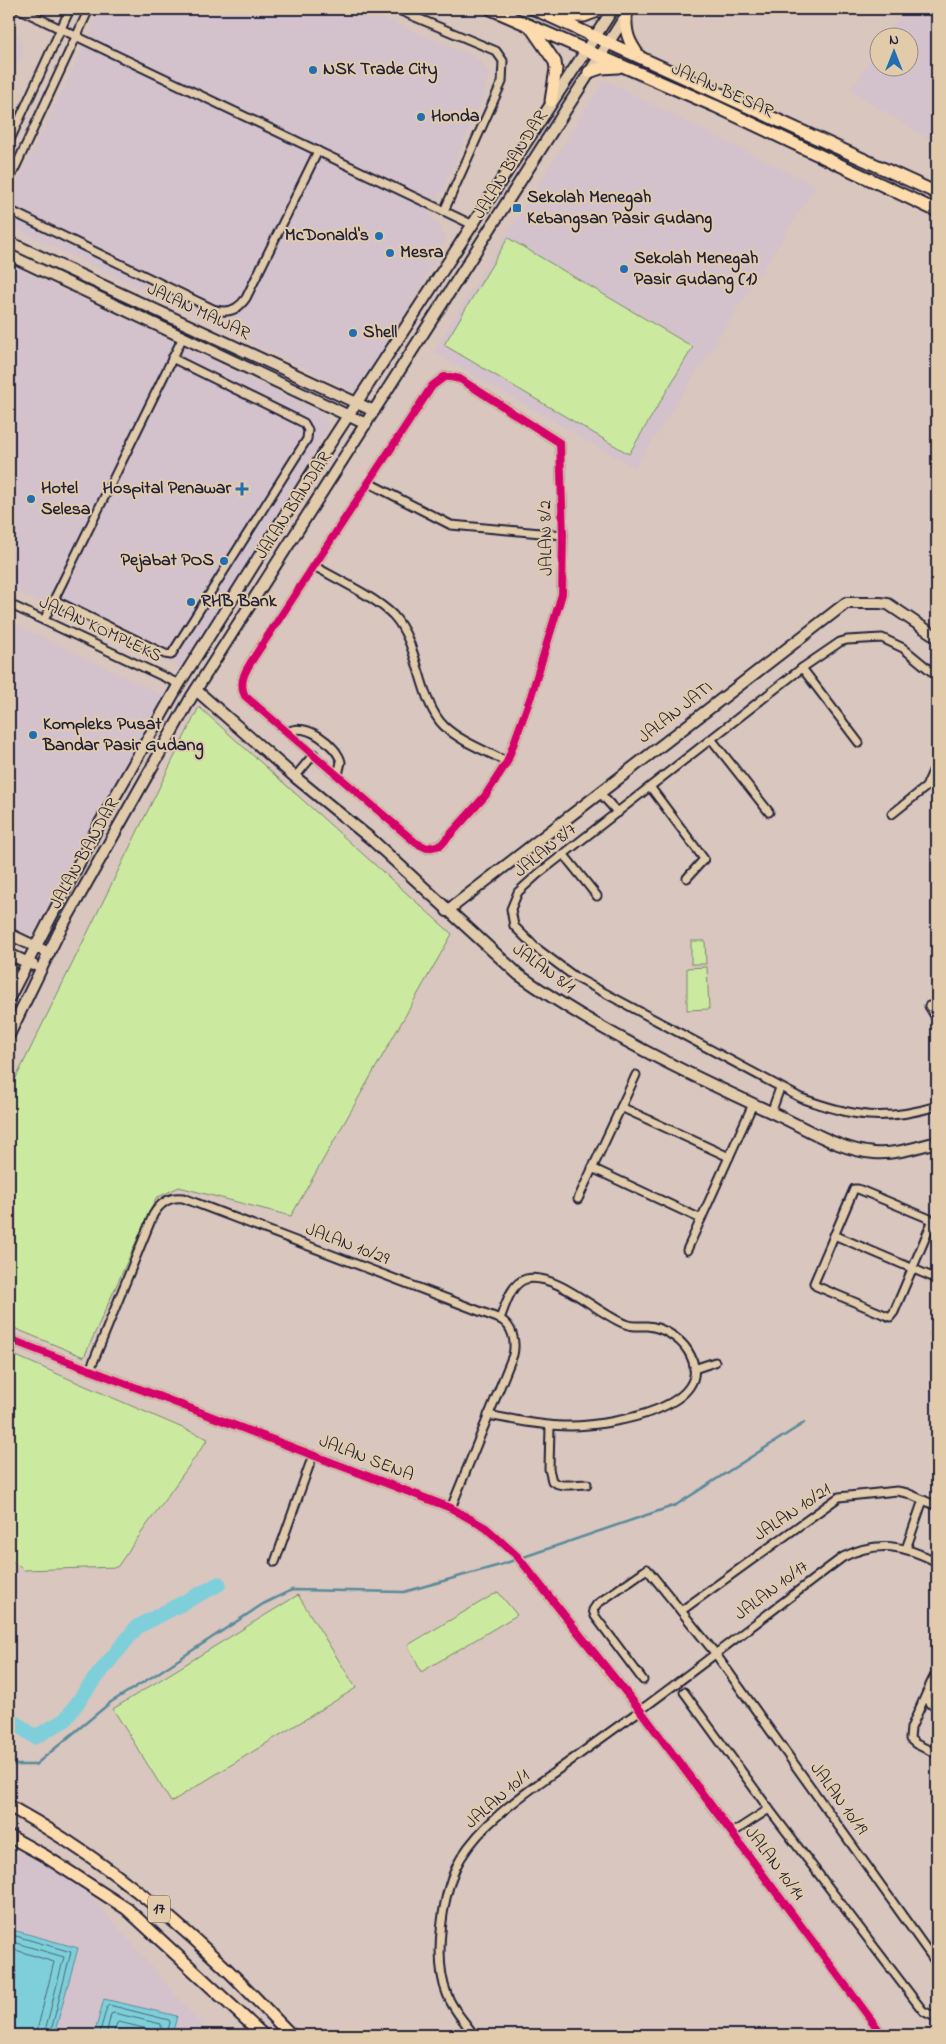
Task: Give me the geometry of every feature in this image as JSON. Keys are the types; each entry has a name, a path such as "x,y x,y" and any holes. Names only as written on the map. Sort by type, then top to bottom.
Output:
{"main road":[{"name":"JALAN BESAR","path":"490,9 715,106 937,211"},
{"name":"JALAN BESAR","path":"534,9 937,193"},
{"path":"553,17 584,16 603,9"},
{"name":"JALAN BANDAR","path":"9,997 100,823 178,684 356,402 584,50 613,9"},
{"path":"628,11 625,32 639,57"},
{"name":"JALAN BANDAR","path":"9,1035 49,953 196,690 628,11"},
{"path":"529,25 555,62 556,69 551,101"},
{"path":"589,72 601,68 624,68"},
{"name":"JALAN MAWAR","path":"9,242 374,411"},
{"name":"JALAN MAWAR","path":"9,255 366,424"},
{"name":"JALAN JATI","path":"447,911 847,603 888,604 937,637"},
{"name":"JALAN 8/1","path":"196,690 295,777 370,839 519,975 545,993 640,1048 846,1148 874,1153 903,1151 937,1142"},
{"path":"9,934 49,953"},
{"path":"9,954 41,969"},
{"path":"9,961 11,973 9,997"},
{"name":"17","path":"9,1806 42,1824 143,1895 220,1962 291,2035"},
{"name":"17","path":"9,1836 45,1856 127,1910 263,2035"}],"street":[{"name":"JALAN BANDAR","path":"19,9 472,224"},
{"path":"9,142 70,9"},
{"path":"9,181 89,9"},
{"path":"396,9 496,51 503,61 502,82 444,211"},
{"path":"9,210 213,309 226,312 238,308 246,298 318,151"},
{"path":"44,620 182,337"},
{"path":"54,600 165,654 171,655 306,439 308,430 304,423 172,358"},
{"name":"JALAN 8/2","path":"444,377 457,378 560,443 563,535 562,598 531,696 507,762 485,796 441,845 432,848 416,844 245,696 242,680 260,648 434,384 444,377"},
{"path":"369,483 451,525 563,535"},
{"path":"314,566 378,603 392,614 408,636 428,696 443,725 456,735 507,762"},
{"name":"JALAN KOMPLEKS","path":"9,604 178,684"},
{"name":"JALAN 8/7","path":"937,676 903,648 877,638 843,641 802,668 651,788 538,874 517,895 511,909 511,919 517,930 535,947 575,977 801,1098 831,1109 862,1116 906,1114 937,1106"},
{"path":"802,668 859,743"},
{"path":"288,732 295,728 305,729 316,734 334,750 340,760 341,769 338,775"},
{"path":"712,740 769,812"},
{"path":"295,777 314,754"},
{"path":"892,814 926,788 937,762"},
{"path":"651,788 704,858 703,862 687,878"},
{"path":"600,793 618,813"},
{"path":"564,855 597,896"},
{"path":"929,1006 937,1019"},
{"path":"578,1199 636,1075"},
{"path":"771,1113 780,1088"},
{"path":"687,1250 753,1104"},
{"path":"621,1106 729,1157"},
{"path":"592,1168 701,1219"},
{"path":"858,1188 931,1220 932,1224 892,1316 870,1309 814,1284 834,1235 853,1190 858,1188"},
{"name":"JALAN 10/29","path":"90,1370 153,1215 162,1203 173,1197 182,1198 500,1319"},
{"path":"834,1235 937,1279"},
{"path":"451,1508 515,1345 511,1331 504,1321 500,1319 510,1294 519,1282 540,1279 564,1288 624,1324 654,1327 672,1335 688,1350 694,1369 694,1380 685,1393 659,1410 644,1415 581,1426 550,1426 488,1415"},
{"name":"JALAN SENA","path":"9,1339 451,1508 486,1528 518,1556 640,1710"},
{"path":"694,1369 715,1362"},
{"path":"550,1426 550,1469 552,1481 556,1484 567,1485 587,1484"},
{"path":"274,1562 313,1455"},
{"name":"JALAN 10/21","path":"681,1611 839,1497 897,1491 937,1506"},
{"path":"906,1549 923,1500"},
{"name":"JALAN 10/17","path":"640,1710 843,1557 860,1549 877,1546 906,1549 937,1562"},
{"name":"JALAN 10/19","path":"643,1680 595,1616 594,1606 647,1569 715,1652 937,1964"},
{"path":"937,1671 911,1728 910,1739 937,1754"},
{"path":"684,1692 769,1809 923,2011 937,2018"},
{"path":"927,1692 926,1697 934,1705"},
{"name":"JALAN 10/14","path":"640,1710 875,2025 885,2035"},
{"name":"JALAN 10/1","path":"474,2035 447,1994 440,1956 445,1907 452,1879 460,1860 478,1835 493,1820 529,1791 640,1710"},
{"path":"732,1833 769,1809"}],"shaded area":[{"path":"100,9 362,9 479,59 489,75 478,108 444,187 428,215 442,228 446,240 409,308 355,393 11,226 15,187 82,51"},
{"path":"904,9 937,9 937,144 851,91 868,65 868,78 918,78 918,28 892,28"},
{"path":"9,31 19,36 24,52 9,83"},
{"name":"Sekolah Menegah Pasir Gudang (1)","path":"604,80 816,186 635,468 433,352"},
{"path":"9,264 319,411 327,420 327,429 265,540 181,668 9,588"},
{"path":"9,621 164,696 94,820 33,934 21,938 9,932"},
{"path":"9,1849 73,1875 210,2035 9,2035"}],"green space":[{"path":"508,238 693,347 629,454 444,345"},
{"path":"199,707 452,934 291,1216 179,1187 156,1198 84,1357 9,1326 9,1092"},
{"path":"691,941 705,941 706,964 691,964"},
{"path":"707,967 709,1009 687,1010 687,968"},
{"path":"9,1353 208,1439 117,1567 24,1570 9,1559"},
{"path":"498,1592 517,1615 421,1672 408,1645"},
{"path":"298,1595 356,1688 171,1802 113,1709"}],"water":[{"path":"9,1929 78,1948 54,2035 18,2035 9,2033"},
{"path":"104,1999 177,2016 172,2035 94,2035"}],"waterway":[{"path":"9,1761 15,1765 35,1765 111,1702 263,1604 292,1590 404,1592 500,1565 676,1505 804,1423"},
{"path":"9,1718 35,1737 65,1720 93,1681 137,1627 219,1584"}],"cycle path":[{"path":"444,377 460,379 560,443 563,535 562,594 531,696 507,762 485,796 441,845 427,848 416,843 245,696 242,683 243,677 253,659 432,386 444,377"},
{"path":"9,1339 451,1508 486,1528 517,1556 640,1710 881,2033 885,2035"}],"place":[{"name":"NSK Trade City","path":"313,70"},
{"name":"Honda","path":"421,117"},
{"name":"Sekolah Menegah Kebangsan Pasir Gudang","path":"517,208"},
{"name":"McDonald's","path":"379,236"},
{"name":"Mesra","path":"390,253"},
{"name":"Sekolah Menegah Pasir Gudang (1)","path":"624,269"},
{"name":"Shell","path":"353,333"},
{"name":"Hospital Penawar","path":"242,489"},
{"name":"Hotel Selesa","path":"31,499"},
{"name":"Pejabat POS","path":"224,561"},
{"name":"RHB Bank","path":"191,602"},
{"name":"Kompleks Pusat Bandar Pasir Gudang","path":"33,735"}]}
